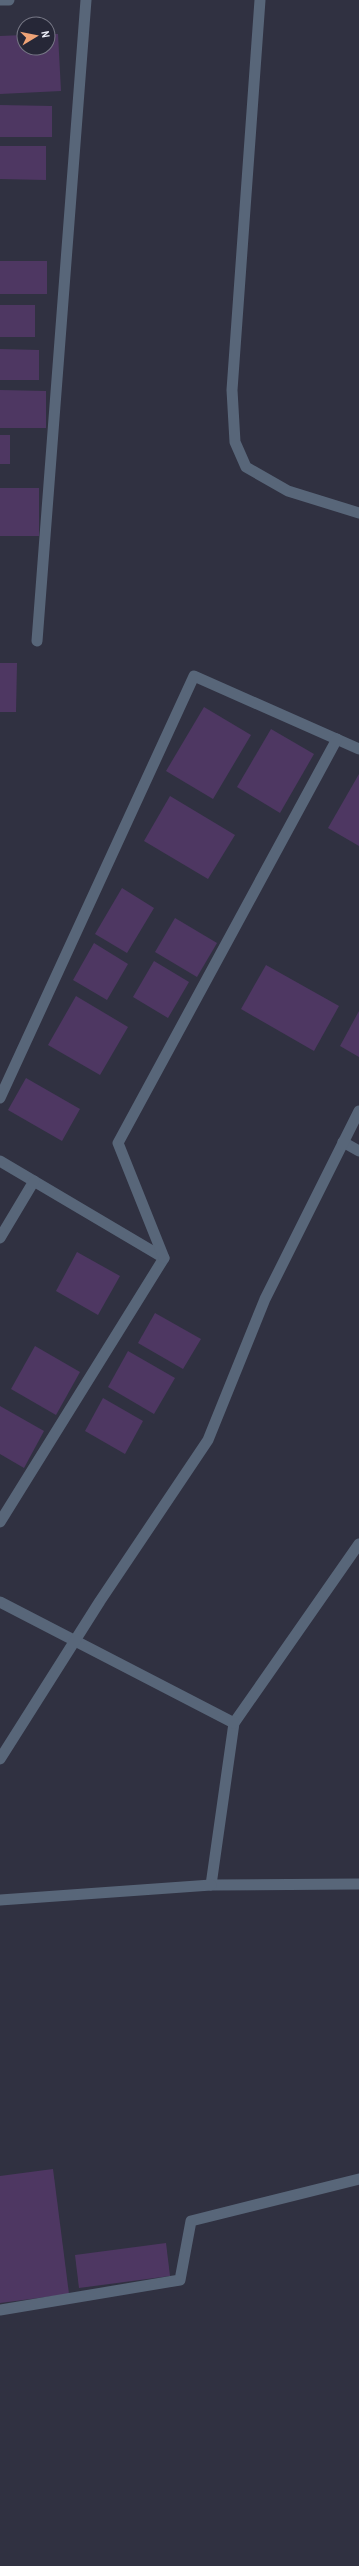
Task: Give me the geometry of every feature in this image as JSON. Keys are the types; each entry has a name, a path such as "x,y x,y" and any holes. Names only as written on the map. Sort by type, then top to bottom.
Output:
{"street":[{"path":"0,0 9,0"},
{"path":"37,641 86,0"},
{"path":"260,0 232,390 235,442 246,467 288,491 359,513"},
{"path":"0,1098 194,676 359,749"},
{"path":"164,1258 118,1143 336,739"},
{"path":"0,1760 76,1640 208,1440 265,1298 359,1111"},
{"path":"343,1142 359,1151"},
{"path":"0,1161 164,1258"},
{"path":"0,1238 34,1181"},
{"path":"0,1522 164,1258"},
{"path":"211,1885 234,1723 359,1544"},
{"path":"0,1602 234,1723"},
{"path":"0,1900 211,1885 359,1884"},
{"path":"0,2310 180,2280 191,2221 359,2180"}],"building":[{"path":"56,34 58,34 61,91 0,94 0,36 16,35 16,56 56,56"},
{"path":"0,105 52,106 52,137 0,137"},
{"path":"0,146 46,146 46,180 0,179"},
{"path":"0,261 47,261 47,294 0,294"},
{"path":"0,305 35,305 35,337 0,337"},
{"path":"0,349 39,350 39,380 0,380"},
{"path":"0,390 46,391 46,428 0,428"},
{"path":"0,435 10,435 10,464 0,464"},
{"path":"0,488 39,488 39,536 0,536"},
{"path":"0,663 17,663 16,712 0,712"},
{"path":"204,707 251,735 213,799 166,771"},
{"path":"271,729 314,754 280,813 237,787"},
{"path":"359,774 359,846 328,828"},
{"path":"170,796 235,835 208,879 144,841"},
{"path":"122,888 154,908 127,953 95,934"},
{"path":"175,918 217,943 197,977 155,952"},
{"path":"94,943 128,964 107,1000 73,980"},
{"path":"154,961 189,982 168,1018 133,997"},
{"path":"266,965 339,1006 314,1051 241,1009"},
{"path":"76,996 128,1027 100,1075 48,1045"},
{"path":"359,1011 359,1057 340,1046"},
{"path":"26,1078 80,1109 62,1141 8,1110"},
{"path":"77,1252 120,1276 98,1315 56,1291"},
{"path":"155,1313 201,1339 183,1369 138,1343"},
{"path":"35,1346 80,1372 56,1415 11,1389"},
{"path":"128,1351 175,1378 154,1414 108,1387"},
{"path":"103,1398 143,1421 125,1454 85,1431"},
{"path":"0,1406 44,1431 24,1468 0,1454"},
{"path":"53,2169 69,2294 0,2303 0,2176"},
{"path":"166,2243 170,2276 79,2288 75,2255"}]}
